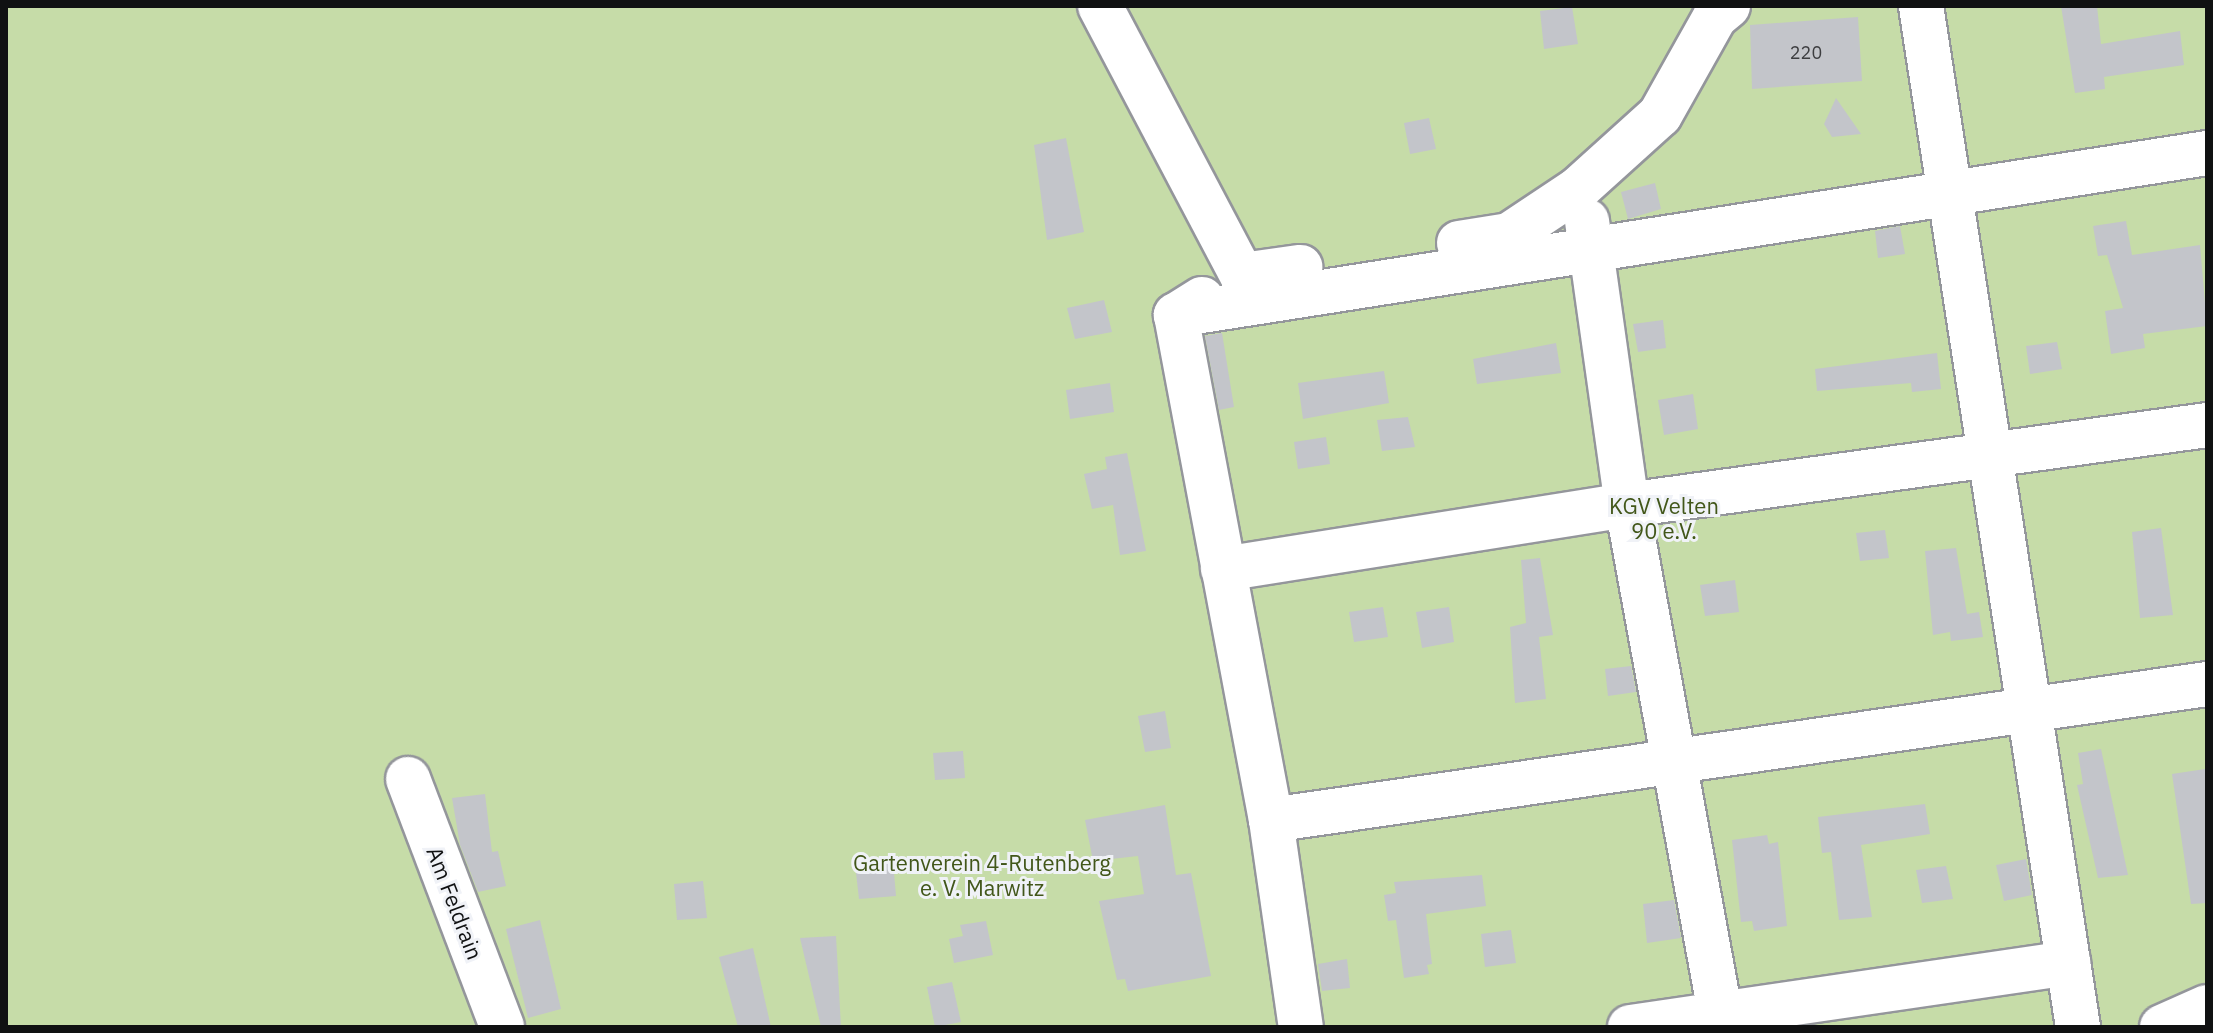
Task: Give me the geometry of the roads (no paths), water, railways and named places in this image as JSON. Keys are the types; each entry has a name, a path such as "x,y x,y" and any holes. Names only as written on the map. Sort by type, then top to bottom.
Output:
{"street":[{"path":"1100,6 1242,275"},
{"path":"1176,315 1242,275 1509,235 1578,189 1660,115 1715,17 1728,6"},
{"path":"1921,6 1947,192 2078,1027"},
{"path":"1176,315 2207,153"},
{"path":"1578,189 1594,250 1627,505 1720,1012"},
{"path":"1176,315 1271,820 1301,1027"},
{"path":"1223,569 1627,505 2207,425"},
{"path":"1271,820 1673,759 2207,684"},
{"name":"Am Feldrain","path":"408,779 502,1027"},
{"path":"1630,1027 2068,963"},
{"path":"2162,1027 2207,1007"}],"park label":[{"name":"KGV Velten 90 e.V.","path":"1664,518"},
{"name":"Gartenverein 4-Rutenberg e. V. Marwitz","path":"982,874"}]}
